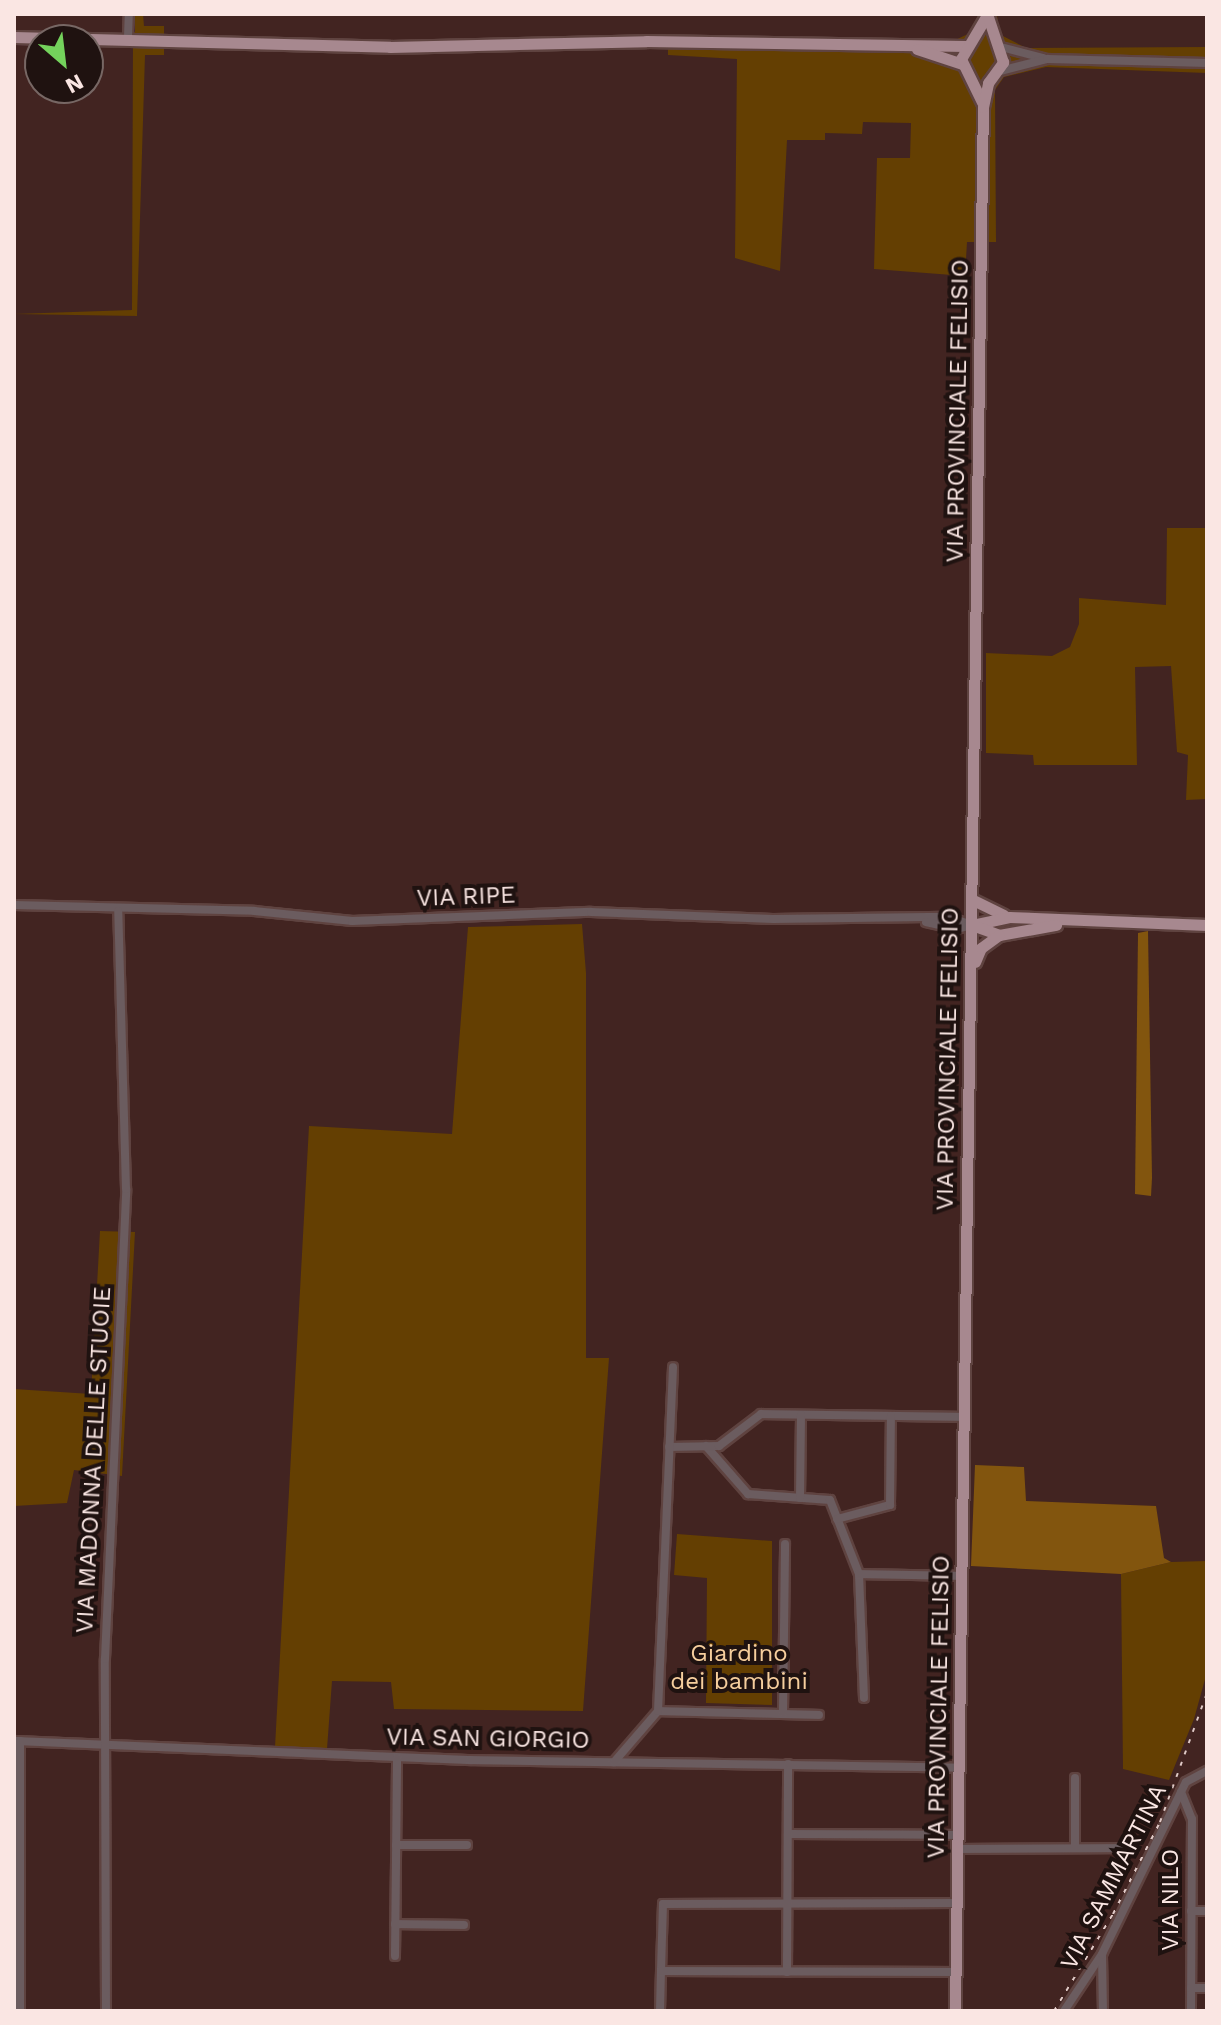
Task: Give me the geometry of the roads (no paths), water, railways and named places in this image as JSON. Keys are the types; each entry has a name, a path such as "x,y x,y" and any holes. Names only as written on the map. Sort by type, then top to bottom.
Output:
{"main road":[{"path":"962,64 987,14 997,46 995,75 983,107"},
{"path":"14,37 128,37 390,47 646,41 913,48 970,44 997,46"},
{"path":"913,48 962,64 974,79 983,107"},
{"path":"974,79 995,75"},
{"name":"VIA PROVINCIALE FELISIO","path":"955,2011 961,1768 983,107"},
{"path":"973,900 1009,917"},
{"path":"972,925 1009,917 1207,925"},
{"path":"972,925 999,935 1076,922"},
{"path":"971,990 976,957 999,935"}],"street":[{"path":"128,37 129,14"},
{"path":"997,46 1047,59 1207,63"},
{"path":"995,75 1047,59"},
{"name":"VIA RIPE","path":"14,905 118,911 254,911 352,921 591,912 920,920 948,917 972,925"},
{"name":"VIA MADONNA DELLE STUOIE","path":"106,2011 105,1745 126,1189 118,911"},
{"path":"614,1762 658,1711 673,1367"},
{"path":"669,1447 719,1446 761,1414 965,1417"},
{"path":"800,1498 801,1415"},
{"path":"837,1519 890,1505 891,1416"},
{"path":"706,1446 748,1494 830,1500 859,1574 864,1698"},
{"path":"783,1713 785,1544"},
{"path":"859,1574 963,1576"},
{"path":"658,1711 819,1715"},
{"path":"17,1741 20,2011"},
{"name":"VIA SAN GIORGIO","path":"17,1741 397,1758 961,1768"},
{"path":"395,1956 397,1758"},
{"path":"787,1972 788,1764"},
{"name":"VIA SAMMARTINA","path":"1064,2011 1102,1954 1181,1792 1190,1777 1207,1771"},
{"path":"1075,1778 1075,1847"},
{"name":"VIA NILO","path":"1181,1792 1192,1819 1191,2011"},
{"path":"788,1834 959,1835"},
{"path":"396,1845 467,1845"},
{"path":"959,1849 1134,1848"},
{"path":"660,2011 663,1904 957,1903"},
{"path":"1191,1911 1207,1911"},
{"path":"395,1924 464,1925"},
{"path":"1102,1954 1103,2011"},
{"path":"661,1971 956,1972"},
{"path":"1191,1988 1207,1988"}],"waterway":[{"path":"134,14 134,31"},
{"path":"14,44 24,44"},
{"path":"104,45 119,45"},
{"path":"189,47 262,50"}],"railway":[{"path":"1054,2011 1113,1914 1160,1822 1207,1693"}],"park label":[{"name":"Giardino dei bambini","path":"739,1668"}]}
